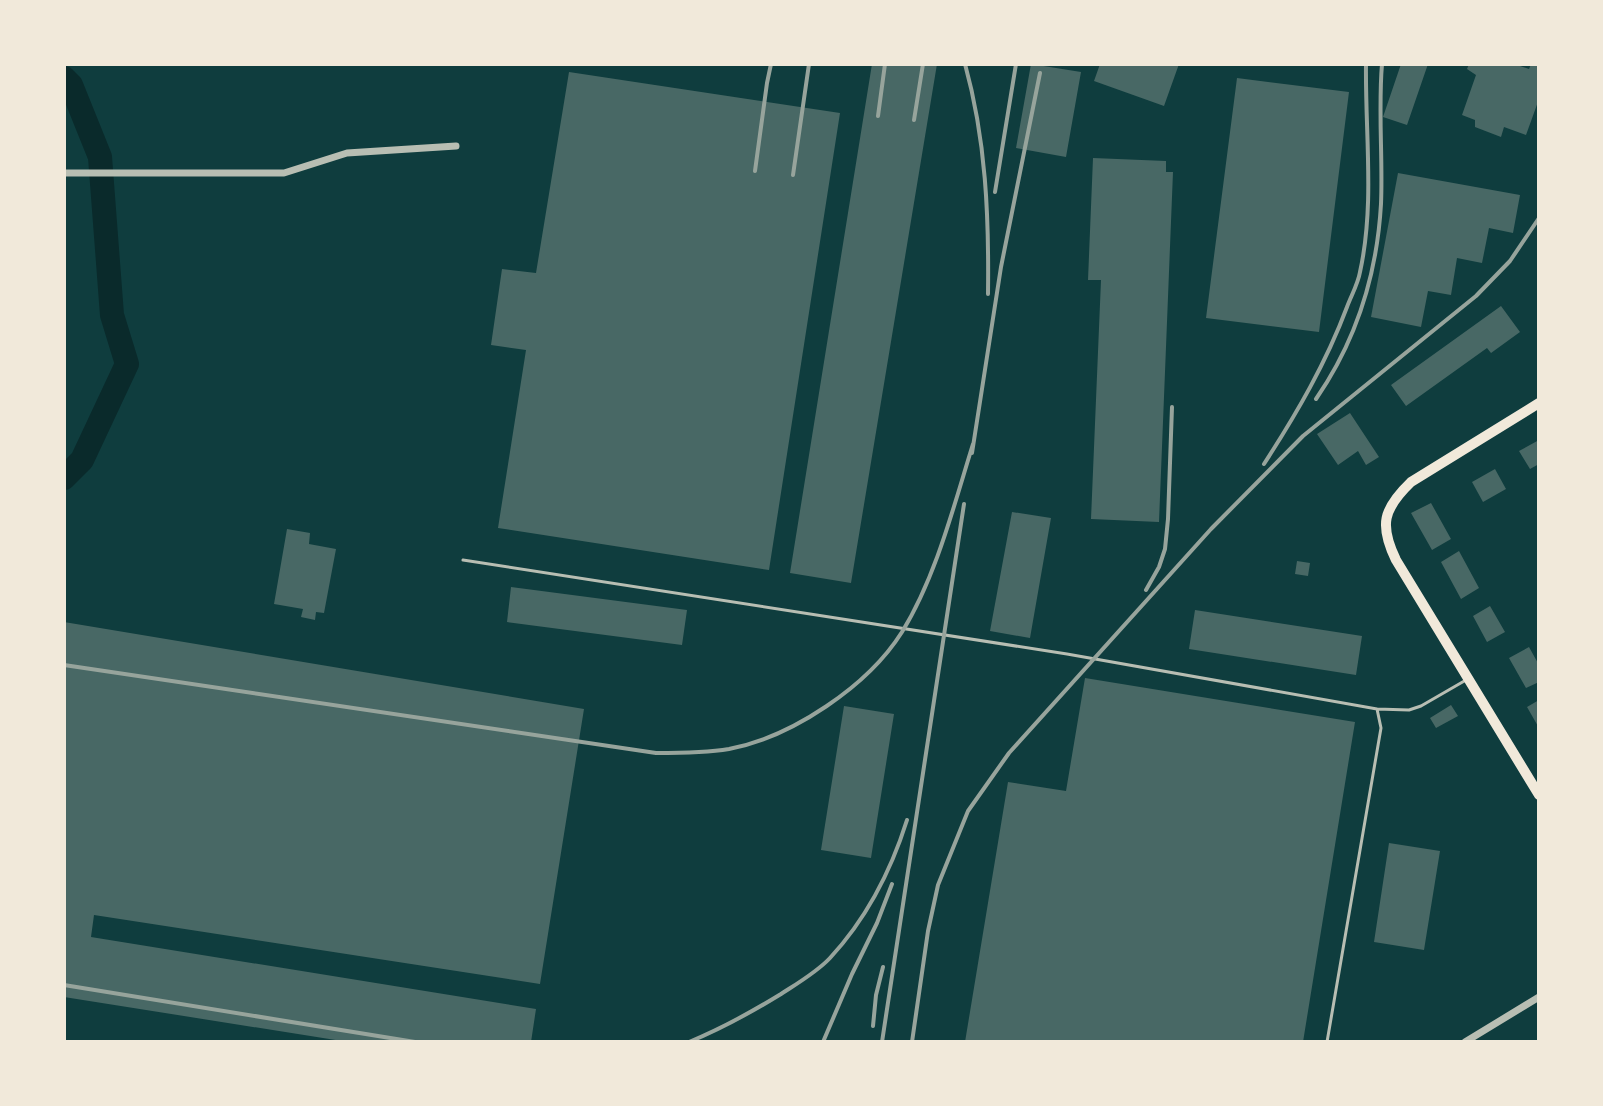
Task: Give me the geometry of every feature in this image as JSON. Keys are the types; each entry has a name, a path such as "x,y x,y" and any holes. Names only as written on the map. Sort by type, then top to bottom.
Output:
{"main road":[{"path":"1539,403 1411,482 1389,509 1386,520 1390,548 1539,795"}],"street":[{"path":"64,173 284,173 347,153 456,146"},
{"path":"1465,1042 1539,997"}],"lane":[{"path":"463,560 1067,654 1377,709 1409,710 1468,679"},
{"path":"1327,1042 1381,728 1377,709"}],"building":[{"path":"872,64 937,64 851,583 790,573"},
{"path":"1031,64 1081,72 1066,157 1016,148"},
{"path":"1100,64 1179,64 1164,106 1094,81"},
{"path":"1401,64 1428,64 1407,125 1383,117"},
{"path":"1469,64 1514,64 1529,69 1531,64 1539,64 1539,99 1526,135 1504,127 1501,137 1475,127 1475,120 1462,115 1476,75 1467,69"},
{"path":"569,72 840,113 769,570 498,528 526,350 491,345 502,269 536,273"},
{"path":"1237,78 1349,92 1319,332 1206,318"},
{"path":"1093,158 1166,161 1166,172 1173,172 1159,522 1091,519 1101,280 1088,280"},
{"path":"1398,173 1520,195 1513,233 1489,228 1482,263 1457,258 1451,295 1428,291 1421,327 1371,317"},
{"path":"1501,306 1520,332 1491,353 1487,348 1406,406 1391,385"},
{"path":"1350,413 1379,457 1366,465 1358,451 1338,465 1317,434"},
{"path":"1539,440 1539,464 1530,469 1519,451"},
{"path":"1495,469 1506,489 1483,502 1472,482"},
{"path":"1431,503 1451,539 1432,550 1411,513"},
{"path":"1012,512 1051,518 1030,638 990,631"},
{"path":"287,529 310,533 309,544 336,549 324,613 316,612 315,620 301,617 303,609 274,604"},
{"path":"1459,551 1479,588 1461,599 1441,562"},
{"path":"1297,561 1310,563 1308,576 1295,574"},
{"path":"511,587 687,610 682,645 507,622"},
{"path":"1490,606 1505,632 1487,642 1473,616"},
{"path":"1195,610 1362,636 1356,675 1189,649"},
{"path":"64,622 584,709 540,984 94,915 91,937 536,1009 531,1042 348,1042 64,997"},
{"path":"1529,647 1539,665 1539,682 1526,688 1509,658"},
{"path":"1085,678 1355,722 1303,1042 965,1042 1008,782 1066,791"},
{"path":"1539,700 1539,728 1527,707"},
{"path":"1451,705 1458,716 1436,728 1430,718"},
{"path":"844,706 894,714 871,858 821,850"},
{"path":"1389,843 1440,851 1424,950 1374,942"}],"waterway":[{"path":"64,78 71,85 100,157 112,315 127,364 82,460 64,478"}],"railway":[{"path":"755,171 771,64"},
{"path":"793,175 809,64"},
{"path":"878,116 885,64"},
{"path":"914,120 923,64"},
{"path":"965,64 978,121 985,178 988,294"},
{"path":"995,192 1016,64"},
{"path":"1264,464 1320,368 1359,276 1365,246 1368,194 1366,64"},
{"path":"1316,399 1353,330 1375,256 1381,204 1382,64"},
{"path":"972,453 1001,267 1040,73"},
{"path":"912,1042 938,885 968,811 1009,753 1211,529 1303,436 1476,296 1510,261 1539,218"},
{"path":"1146,590 1165,549 1172,407"},
{"path":"64,665 656,753 729,749 753,743 802,721 849,690 887,652 902,632 925,588 973,444"},
{"path":"882,1042 964,504"},
{"path":"689,1042 770,1001 830,958 855,927 876,893 907,820"},
{"path":"823,1042 892,884"},
{"path":"873,1026 883,967"},
{"path":"64,985 415,1042"}]}
